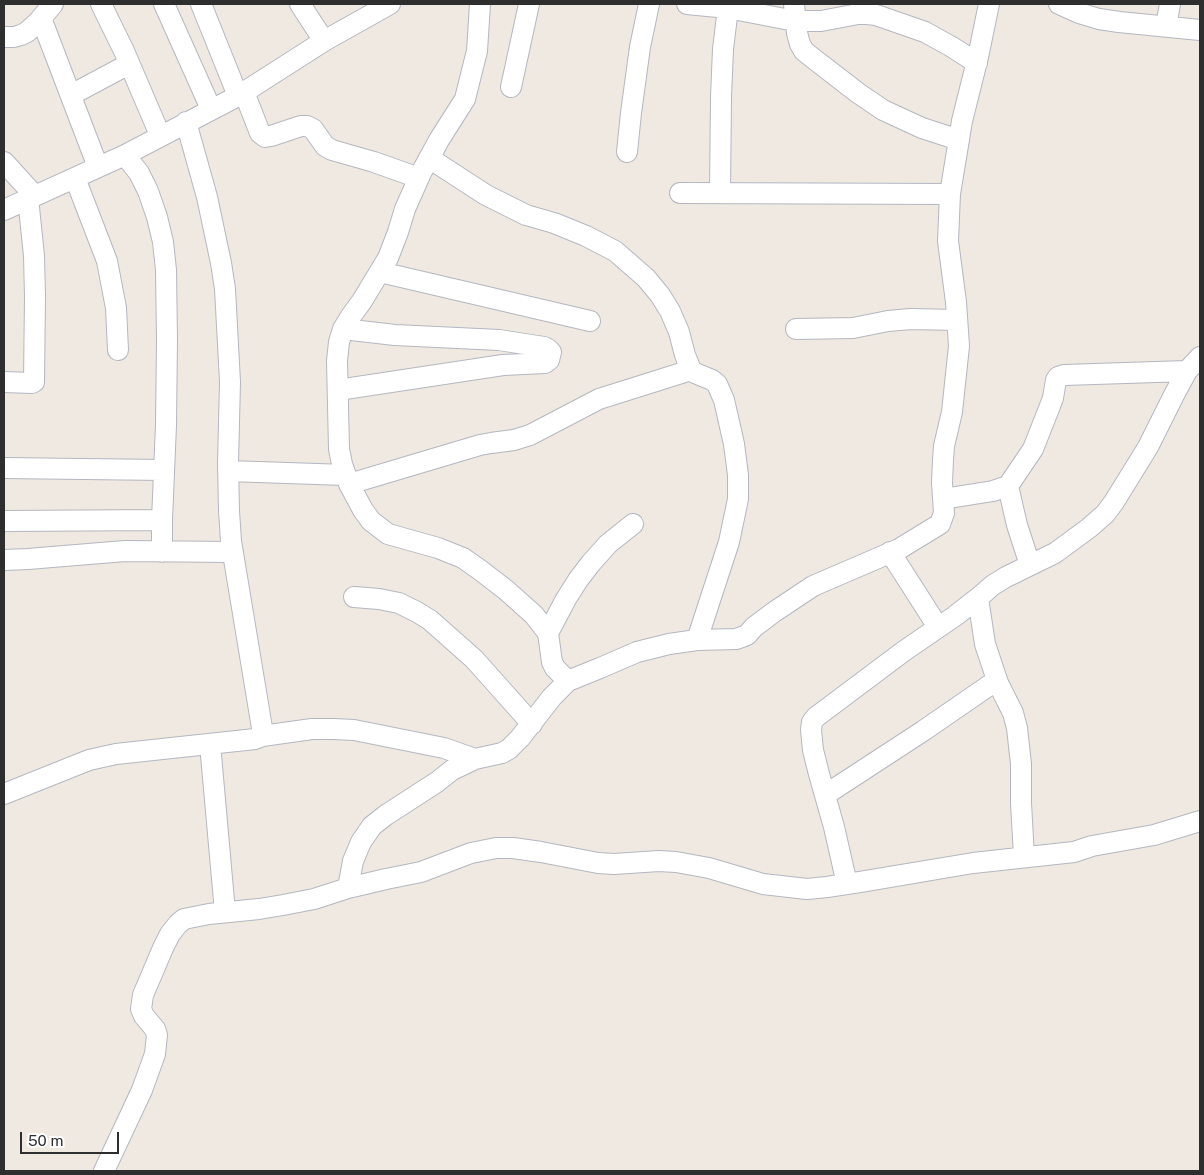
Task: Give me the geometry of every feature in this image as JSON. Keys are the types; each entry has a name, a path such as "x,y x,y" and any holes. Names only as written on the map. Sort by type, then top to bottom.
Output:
{"street":[{"path":"102,4 160,136"},
{"path":"164,4 211,110"},
{"path":"201,4 241,94 260,133 265,137 301,126 307,126 313,129 325,146 332,150 419,178"},
{"path":"300,4 324,41"},
{"path":"4,210 125,155 241,94 324,41 367,10 390,4"},
{"path":"480,4 477,51 465,99 419,178 405,209 388,258 343,329 339,342 337,361 339,449 348,479 363,510 371,521 388,534 438,548 463,558 506,590 534,615 548,633 554,668 568,681"},
{"path":"511,87 528,4"},
{"path":"627,152 640,47 649,4"},
{"path":"689,4 795,12 822,21 858,14 876,15 924,32 977,62"},
{"path":"348,888 353,861 361,842 372,826 452,770 475,759 502,753 520,738 552,697 568,681 637,652 669,644 697,640 736,639 747,635 766,618 813,586 899,549 940,524 944,513 942,483 944,446 952,412 959,346 948,241 950,194 962,121 989,4"},
{"path":"1059,4 1086,9 1099,19 1200,30"},
{"path":"1166,26 1170,4"},
{"path":"720,192 723,49 728,8"},
{"path":"4,37 21,35 27,32 47,11"},
{"path":"47,11 71,96 98,167"},
{"path":"795,12 800,44 804,51 883,110 922,128 959,140"},
{"path":"71,96 129,64"},
{"path":"186,122 207,198 222,263 230,382 228,510 262,736"},
{"path":"125,155 139,173 148,191 163,242 166,270 162,552"},
{"path":"429,158 486,195 526,215 554,223 586,236 615,252 646,278 660,295 670,311 679,332 691,370 717,384 724,400 734,444 738,475 738,499 733,528 697,640"},
{"path":"4,162 31,197 35,296 34,382 4,382"},
{"path":"75,178 106,261 116,308 118,350"},
{"path":"680,193 950,194"},
{"path":"380,272 590,321"},
{"path":"796,328 854,328 911,318 957,320"},
{"path":"338,390 503,365 545,363 548,362 550,357 550,351 544,347 499,340 395,335 343,329"},
{"path":"944,499 993,491 1008,486 1033,449 1053,398 1058,377 1194,364"},
{"path":"847,884 834,827 815,761 812,722 816,716 938,628 993,585 1055,553 1089,528 1114,502 1148,447 1175,393 1194,364"},
{"path":"228,471 348,479 480,445 514,440 530,435 600,399 691,370"},
{"path":"4,468 164,470"},
{"path":"1008,486 1030,566"},
{"path":"4,521 162,520"},
{"path":"548,633 566,599 591,562 608,544 633,524"},
{"path":"4,560 126,552 233,552"},
{"path":"890,552 938,628"},
{"path":"354,597 379,598 398,603 430,620 474,659 532,724"},
{"path":"978,598 986,644 997,680 1013,713 1017,728 1021,764 1024,857"},
{"path":"825,796 997,680"},
{"path":"4,794 88,760 116,754 255,739 262,736 312,730 354,730 444,748 475,759"},
{"path":"210,744 225,912"},
{"path":"104,1171 142,1090 155,1054 157,1042 155,1029 144,1016 141,1003 170,934 184,919 314,899 348,888 421,872 471,853 496,848 513,848 541,852 598,863 676,862 709,868 763,884 792,888 814,888 973,863 1074,852 1098,845 1154,835 1200,821"}]}
